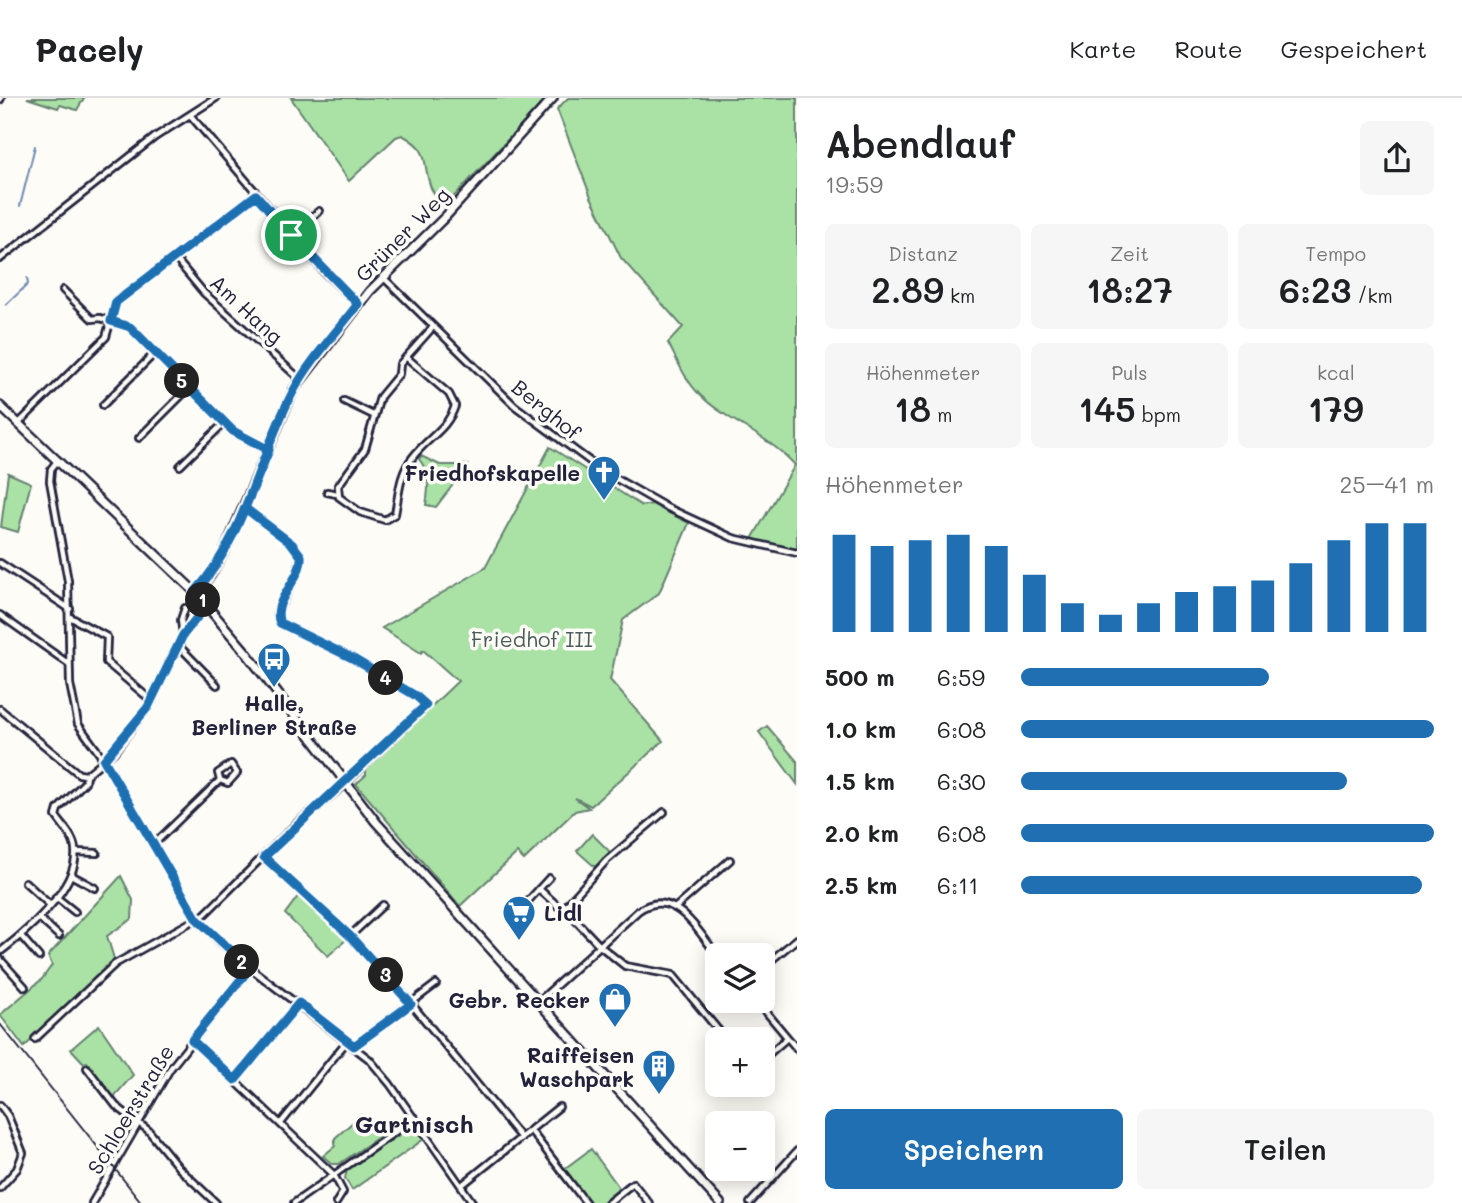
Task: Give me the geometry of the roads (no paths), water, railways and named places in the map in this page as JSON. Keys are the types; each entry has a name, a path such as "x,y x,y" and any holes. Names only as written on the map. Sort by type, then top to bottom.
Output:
{"street":[{"path":"0,259 155,137 216,98"},
{"name":"Grüner Weg","path":"195,592 210,576 245,508 301,380 358,304 446,216 553,98"},
{"path":"191,116 291,235 358,304"},
{"path":"19,423 106,337 116,302 256,195"},
{"path":"291,235 319,211"},
{"name":"Am Hang","path":"175,258 204,293 301,380"},
{"name":"Berghof","path":"384,277 515,406 603,471 658,503 722,533 797,553"},
{"path":"63,290 92,318 130,327 224,423 251,442 269,450"},
{"path":"337,494 340,482 365,449 380,397 399,374 400,364 433,327"},
{"path":"103,405 155,353"},
{"path":"327,492 337,494 360,512 389,520 395,514 398,490 408,464 450,418 455,406 452,397 406,357"},
{"path":"139,438 189,388"},
{"path":"344,401 373,415"},
{"path":"0,406 207,605 345,783 410,861 720,1203"},
{"path":"180,466 224,423"},
{"path":"58,460 51,469 50,481 68,581 69,664 72,704 78,724 104,760 197,919 250,968 354,1046 383,1075 474,1203"},
{"path":"35,1039 116,964 197,919 426,705 416,696 352,658 280,623 279,609 299,569 301,556 292,544 245,508"},
{"path":"0,562 70,609"},
{"path":"183,635 207,605"},
{"path":"0,952 39,918 71,875 76,852 72,839 56,816 58,809 85,782 86,775 114,752 152,701 180,647 183,635 181,620 185,608"},
{"path":"0,615 69,664"},
{"path":"70,617 107,637 106,662 152,701"},
{"path":"180,647 217,685"},
{"path":"0,709 79,774 86,775"},
{"path":"231,764 237,773 228,783 220,780 218,773 231,764"},
{"path":"153,845 220,780"},
{"path":"564,908 606,861 664,812"},
{"path":"76,852 97,853"},
{"path":"264,857 350,936 411,1004 521,1138"},
{"path":"676,906 730,860"},
{"path":"71,875 94,888"},
{"path":"519,911 549,878"},
{"path":"25,882 50,905"},
{"path":"539,889 559,907 564,908 600,946 625,966 673,975 716,1027"},
{"path":"56,897 75,912"},
{"path":"538,1002 644,907 657,903 676,906 707,943"},
{"path":"350,936 383,905"},
{"path":"39,918 58,936"},
{"path":"21,936 38,957"},
{"path":"775,957 797,939"},
{"path":"0,959 25,987"},
{"name":"Schloerstraße","path":"92,1203 137,1122 192,1040 250,968"},
{"path":"354,1046 436,984"},
{"path":"235,1080 299,1003"},
{"path":"767,1013 797,1049"},
{"path":"775,1049 788,1038"},
{"path":"192,1040 334,1175 343,1192 337,1203"},
{"path":"281,1122 346,1041"},
{"path":"87,1068 116,1106 137,1122 216,1203"},
{"path":"0,1105 8,1116 23,1153 17,1169 0,1188"},
{"path":"462,1185 559,1107"},
{"path":"294,1203 415,1118"},
{"path":"531,1130 586,1203"},
{"path":"750,1203 797,1151"},
{"path":"608,1203 633,1183 649,1203"}],"waterway":[{"path":"20,206 35,146"},
{"path":"6,305 28,284 27,278"}],"railway":[{"path":"0,1024 142,1203"}],"place":[{"name":"Friedhofskapelle","path":"604,502"},
{"name":"Halle, Berliner Straße","path":"274,689"},
{"name":"Lidl","path":"519,942"},
{"name":"Gebr. Recker","path":"615,1029"},
{"name":"Raiffeisen Waschpark","path":"659,1096"}],"district":[{"name":"Gartnisch","path":"414,1123"}],"park label":[{"name":"Friedhof III","path":"532,638"}]}
